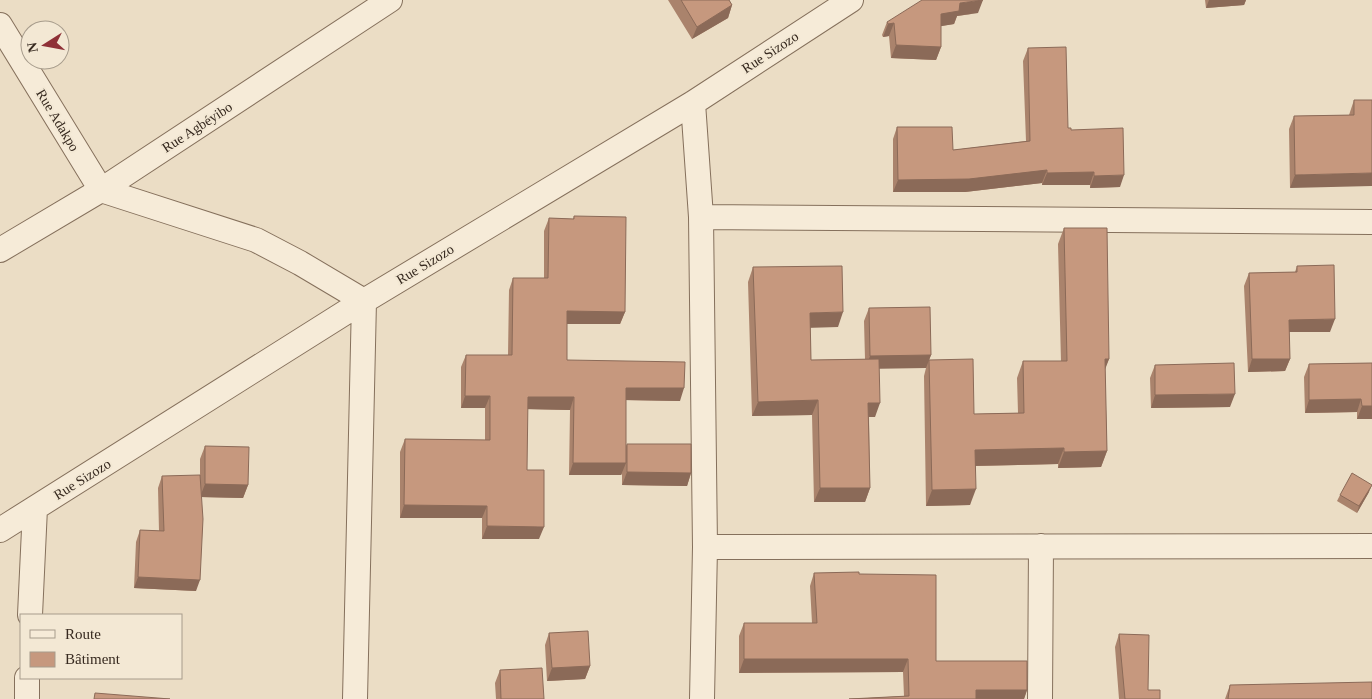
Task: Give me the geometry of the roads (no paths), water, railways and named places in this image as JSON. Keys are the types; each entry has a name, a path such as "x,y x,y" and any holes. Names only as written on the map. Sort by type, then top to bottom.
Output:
{"street":[{"name":"Rue Agbéyibo","path":"0,250 101,190 390,0"},
{"name":"Rue Sizozo","path":"0,530 364,301 692,103 851,0"},
{"name":"Rue Adakpo","path":"0,24 101,190"},
{"path":"692,103 701,217 705,547 702,699"},
{"path":"101,190 256,240 300,263 364,301 355,699"},
{"path":"701,217 1372,222"},
{"path":"30,614 35,508"},
{"path":"1040,699 1041,546"},
{"path":"705,547 1372,546"},
{"path":"26,699 28,679"}]}
